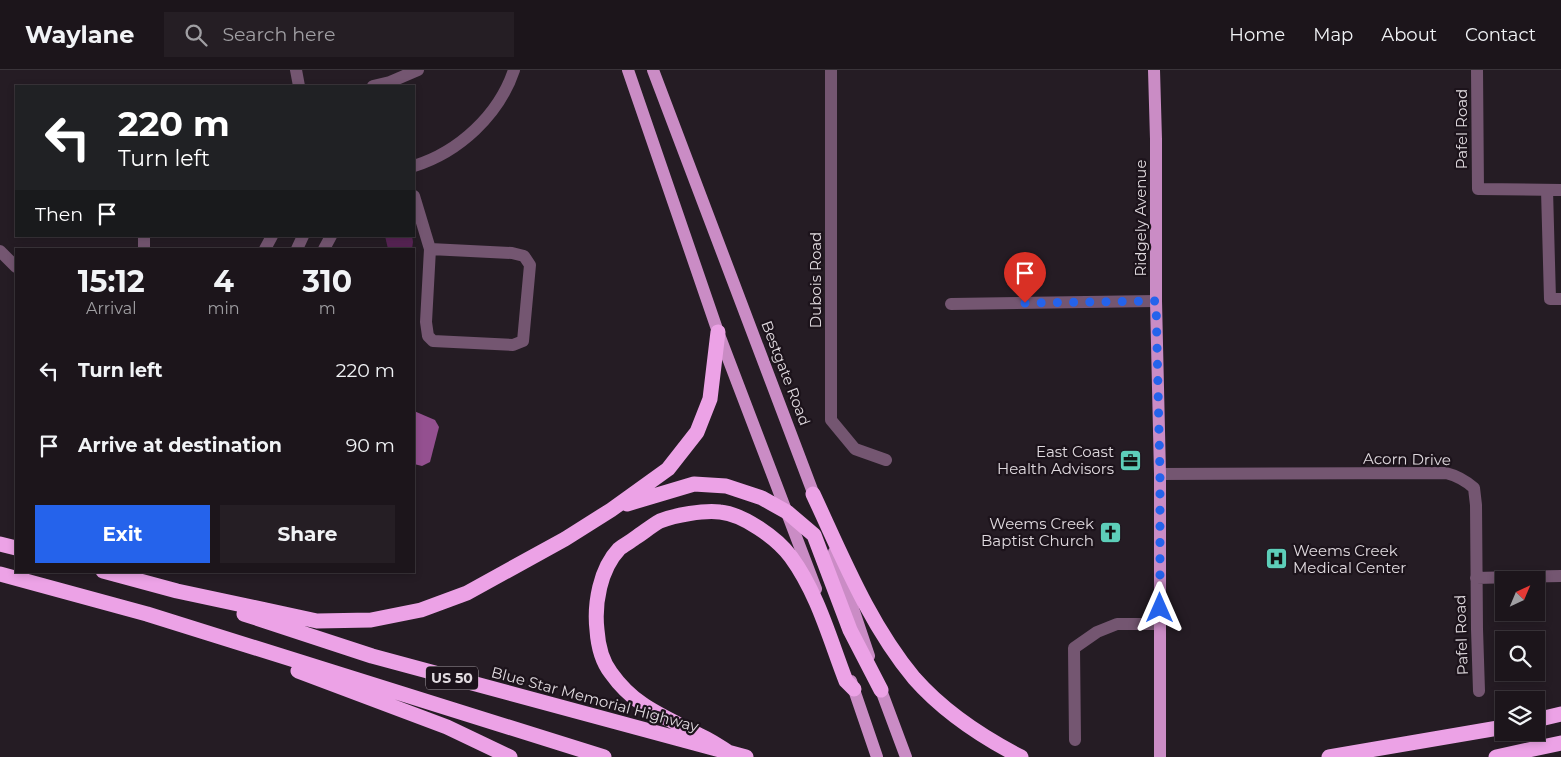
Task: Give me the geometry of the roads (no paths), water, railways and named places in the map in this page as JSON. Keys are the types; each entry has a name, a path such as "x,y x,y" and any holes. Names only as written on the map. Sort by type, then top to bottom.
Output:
{"highway":[{"path":"176,591 317,621 371,620 421,610 467,593 565,539 611,510 668,469 696,432 710,399 718,332"},
{"path":"611,510 655,494 694,484 726,486 762,498 787,512 814,535 850,630 881,690"},
{"path":"813,494 849,572 876,623 914,678 948,710 993,742 1021,757"},
{"path":"731,754 699,735 662,717 628,694 609,671 599,649 595,616 599,590 606,570 619,549 660,521 690,514 720,512 749,521 776,541 791,557 808,585 846,681 854,689"},
{"path":"0,544 15,548"},
{"name":"US 50","path":"109,573 176,591"},
{"name":"US 50","path":"0,574 147,614 604,757"},
{"name":"Blue Star Memorial Highway","path":"176,591 372,656 746,757"},
{"path":"147,614 447,727 510,757"},
{"path":"1545,718 1561,714"},
{"path":"1329,757 1495,729"},
{"path":"1374,757 1495,729"},
{"path":"1496,757 1561,743"},
{"path":"1506,757 1527,751"}],"main road":[{"path":"628,70 718,332 878,757"},
{"name":"Bestgate Road","path":"653,70 813,494 906,757"},
{"name":"Ridgely Avenue","path":"1154,70 1160,474 1160,757"}],"street":[{"path":"296,70 299,85"},
{"path":"377,85 390,82 418,70"},
{"path":"415,166 442,153 471,134 494,108 510,81 514,70"},
{"name":"Dubois Road","path":"831,70 831,420 855,448 886,460"},
{"name":"Pafel Road","path":"1477,70 1478,189 1547,190"},
{"path":"1561,190 1547,190 1550,300 1561,300"},
{"path":"415,199 430,249 426,322 428,336 433,341 513,345 523,340 530,265 524,256 512,253 430,249"},
{"path":"0,251 15,266"},
{"path":"951,304 1156,301"},
{"name":"Acorn Drive","path":"1160,474 1446,473 1456,476 1466,480 1474,488 1476,505 1476,578"},
{"path":"1476,578 1561,576"},
{"name":"Pafel Road","path":"1476,578 1479,691"},
{"path":"1075,740 1074,648 1097,632 1118,624 1160,624"}],"place":[{"name":"East Coast Health Advisors","path":"1130,460"},
{"name":"Weems Creek Baptist Church","path":"1110,532"},
{"name":"Weems Creek Medical Center","path":"1277,559"}]}
